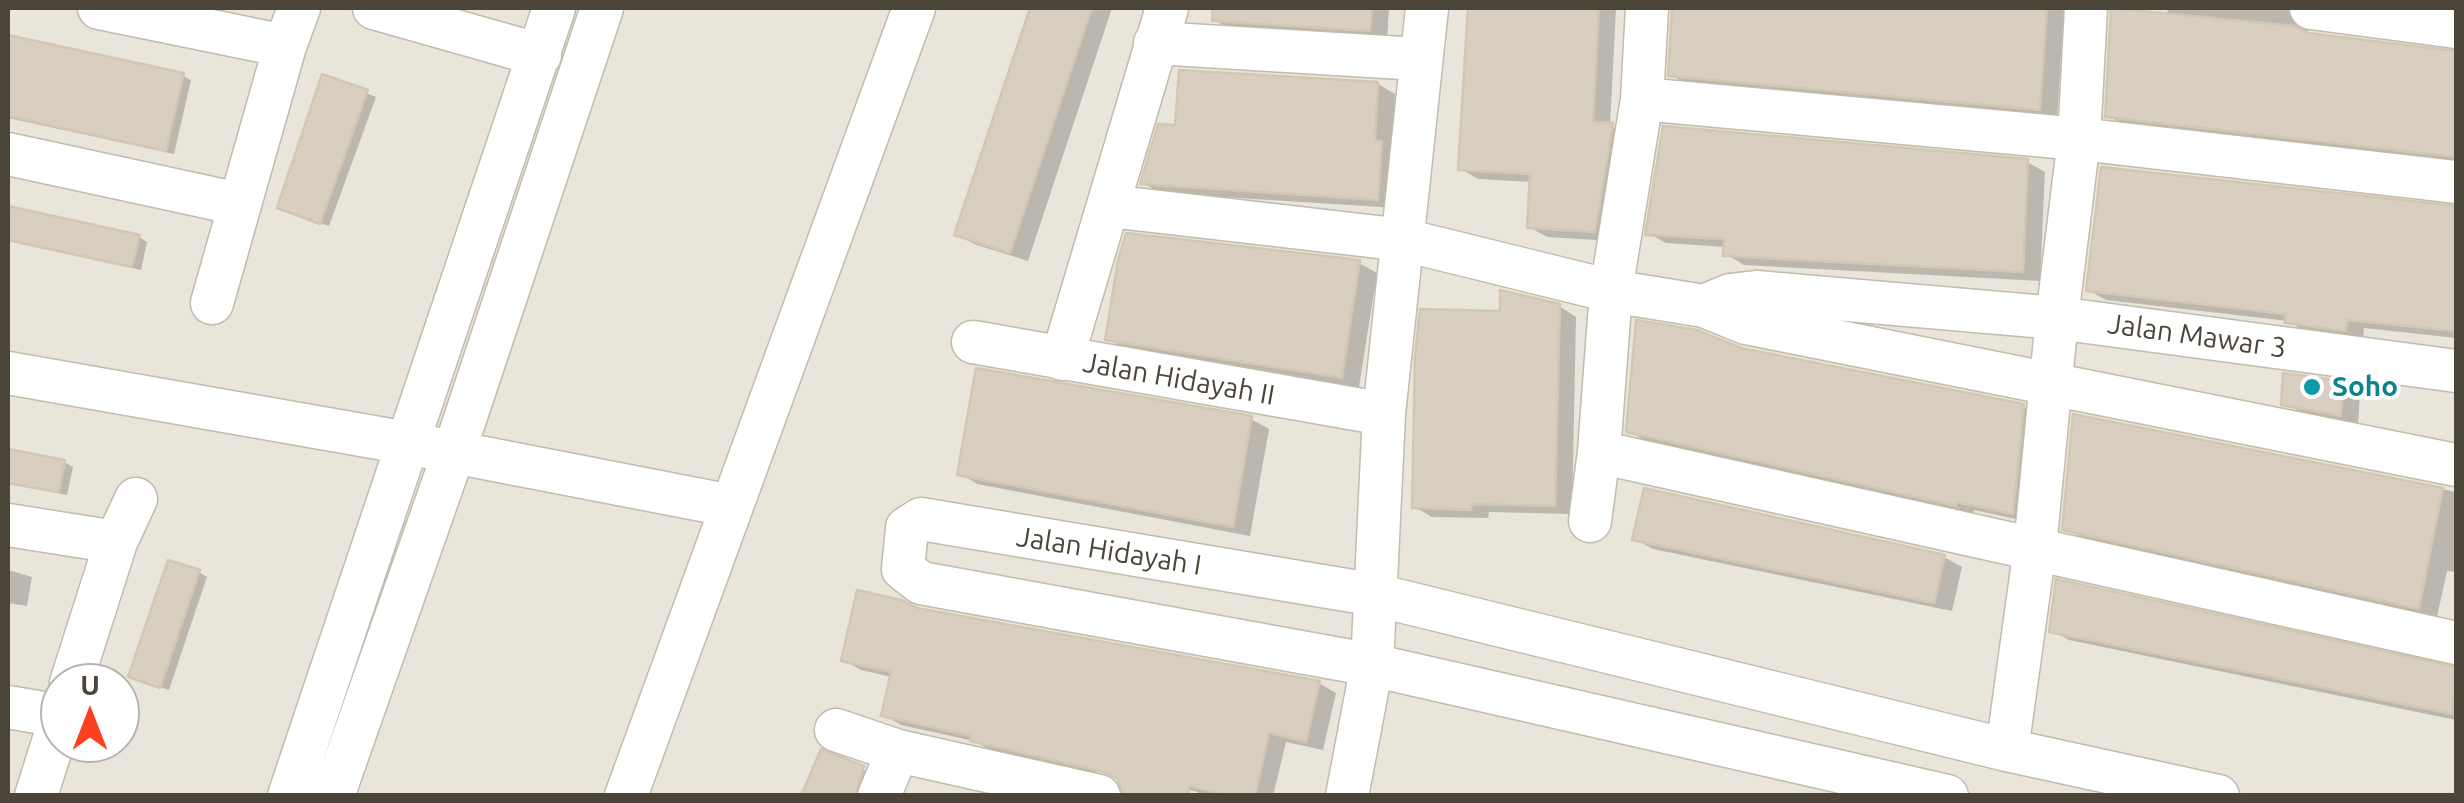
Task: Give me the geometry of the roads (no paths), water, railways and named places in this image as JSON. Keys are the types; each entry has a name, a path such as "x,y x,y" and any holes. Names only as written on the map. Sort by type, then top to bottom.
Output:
{"street":[{"path":"100,8 292,26 212,302"},
{"path":"374,8 540,55"},
{"path":"289,796 554,8"},
{"path":"333,796 454,452 602,8"},
{"path":"626,796 914,8"},
{"path":"1346,796 1372,664 1384,414 1427,8"},
{"path":"1590,522 1611,291 1642,99 1647,8"},
{"path":"2007,750 2036,548 2056,318 2079,139 2086,8"},
{"path":"2310,8 2456,26"},
{"path":"1062,359 1161,25 1419,59"},
{"path":"1642,99 2079,139 2456,182"},
{"path":"8,154 239,204"},
{"path":"1109,206 1404,240 1611,291 1704,306 1746,323 2456,465"},
{"name":"Jalan Mawar 3","path":"1704,306 1730,295 1756,292 2056,318 2456,371"},
{"name":"Jalan Hidayah II","path":"974,342 1384,414"},
{"path":"8,373 407,443 732,506"},
{"path":"1599,452 2456,636"},
{"path":"78,663 116,542 136,499"},
{"name":"Jalan Hidayah I","path":"1372,664 921,584 904,569 908,528 921,520 1376,595"},
{"path":"8,525 116,542"},
{"path":"1376,595 2007,750 2218,796"},
{"path":"1372,664 1947,796"},
{"path":"8,707 40,714"},
{"path":"836,730 898,751 1099,796"},
{"path":"880,796 898,751"},
{"path":"50,792 54,763"}],"place":[{"name":"Soho","path":"2312,387"}]}
